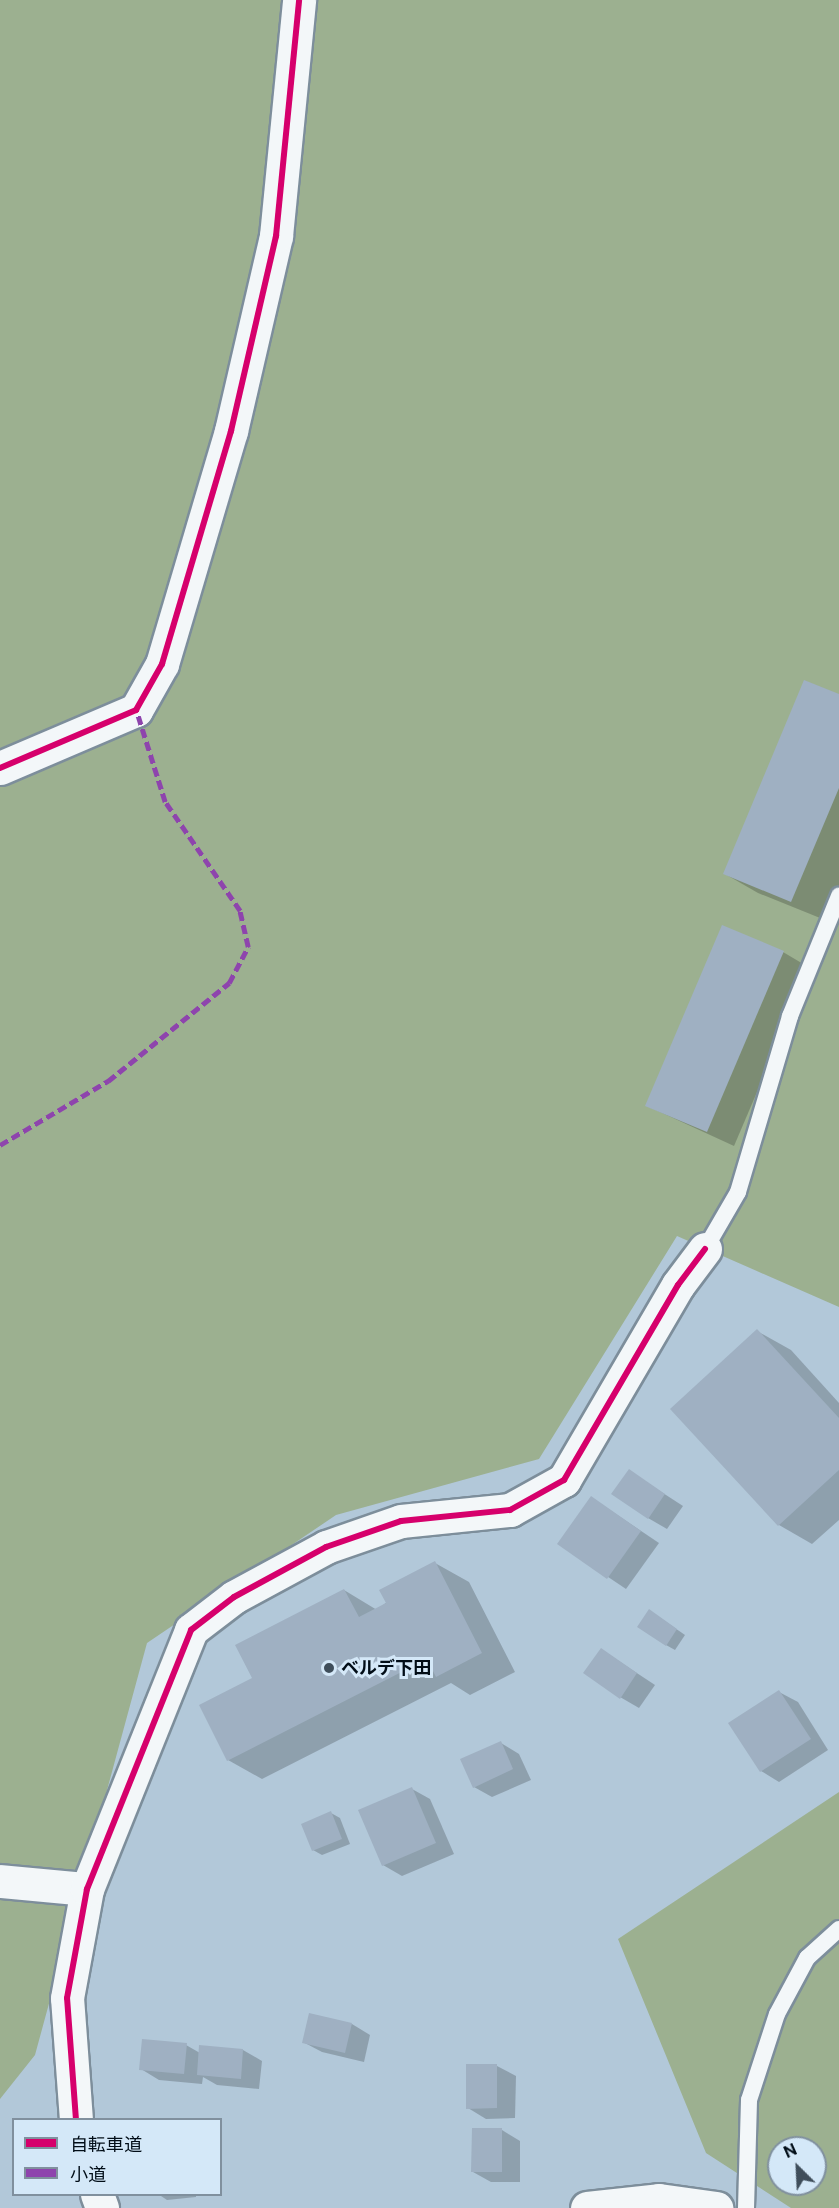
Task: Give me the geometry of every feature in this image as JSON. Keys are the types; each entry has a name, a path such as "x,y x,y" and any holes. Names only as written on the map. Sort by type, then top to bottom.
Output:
{"street":[{"path":"0,768 136,710 162,664 231,431 276,236 299,0"},
{"path":"76,2118 67,1998 87,1888 191,1630 234,1597 326,1547 401,1521 510,1510 564,1480 678,1285 705,1249"},
{"path":"0,1881 87,1888"},
{"path":"587,2208 659,2200 716,2208"}],"lane":[{"path":"705,1249 738,1192 790,1016 839,896"},
{"path":"746,2208 749,2100 770,2035 807,1958 839,1929"}],"green space":[{"path":"0,0 839,0 839,1307 677,1236 539,1459 336,1515 147,1643 35,2055 0,2099"},
{"path":"839,1792 839,2208 791,2208 772,2196 827,2196 827,2136 767,2136 767,2192 706,2153 618,1939"}],"building":[{"path":"804,680 839,694 839,788 791,902 723,874"},
{"path":"722,925 784,951 707,1132 645,1106"},
{"path":"757,1329 839,1418 839,1470 778,1526 670,1409"},
{"path":"629,1469 665,1494 648,1519 611,1494"},
{"path":"591,1496 641,1531 607,1579 557,1544"},
{"name":"ベルデ下田","path":"435,1561 482,1653 436,1677 427,1659 227,1761 199,1705 252,1678 235,1645 344,1589 359,1617 386,1603 379,1590"},
{"path":"649,1609 677,1629 666,1646 637,1627"},
{"path":"601,1648 637,1673 620,1699 583,1673"},
{"path":"779,1690 811,1739 760,1772 728,1723"},
{"path":"501,1741 513,1769 473,1788 460,1759"},
{"path":"412,1787 436,1843 382,1866 358,1810"},
{"path":"331,1811 342,1839 312,1851 301,1824"},
{"path":"309,2013 352,2023 345,2053 302,2043"},
{"path":"142,2039 187,2043 184,2074 139,2070"},
{"path":"199,2045 243,2049 241,2079 197,2075"},
{"path":"466,2064 497,2064 497,2108 466,2109"},
{"path":"472,2128 502,2128 502,2172 471,2172"}],"marked path":[{"path":"0,1145 108,1081 229,983 248,947 240,911 165,802 136,710"}],"cycle path":[{"path":"0,768 136,710 162,664 231,431 276,236 299,0"},
{"path":"76,2118 67,1998 87,1889 191,1630 234,1597 326,1547 401,1521 510,1510 564,1480 678,1285 705,1249"}],"place":[{"name":"ベルデ下田","path":"329,1668"}]}
